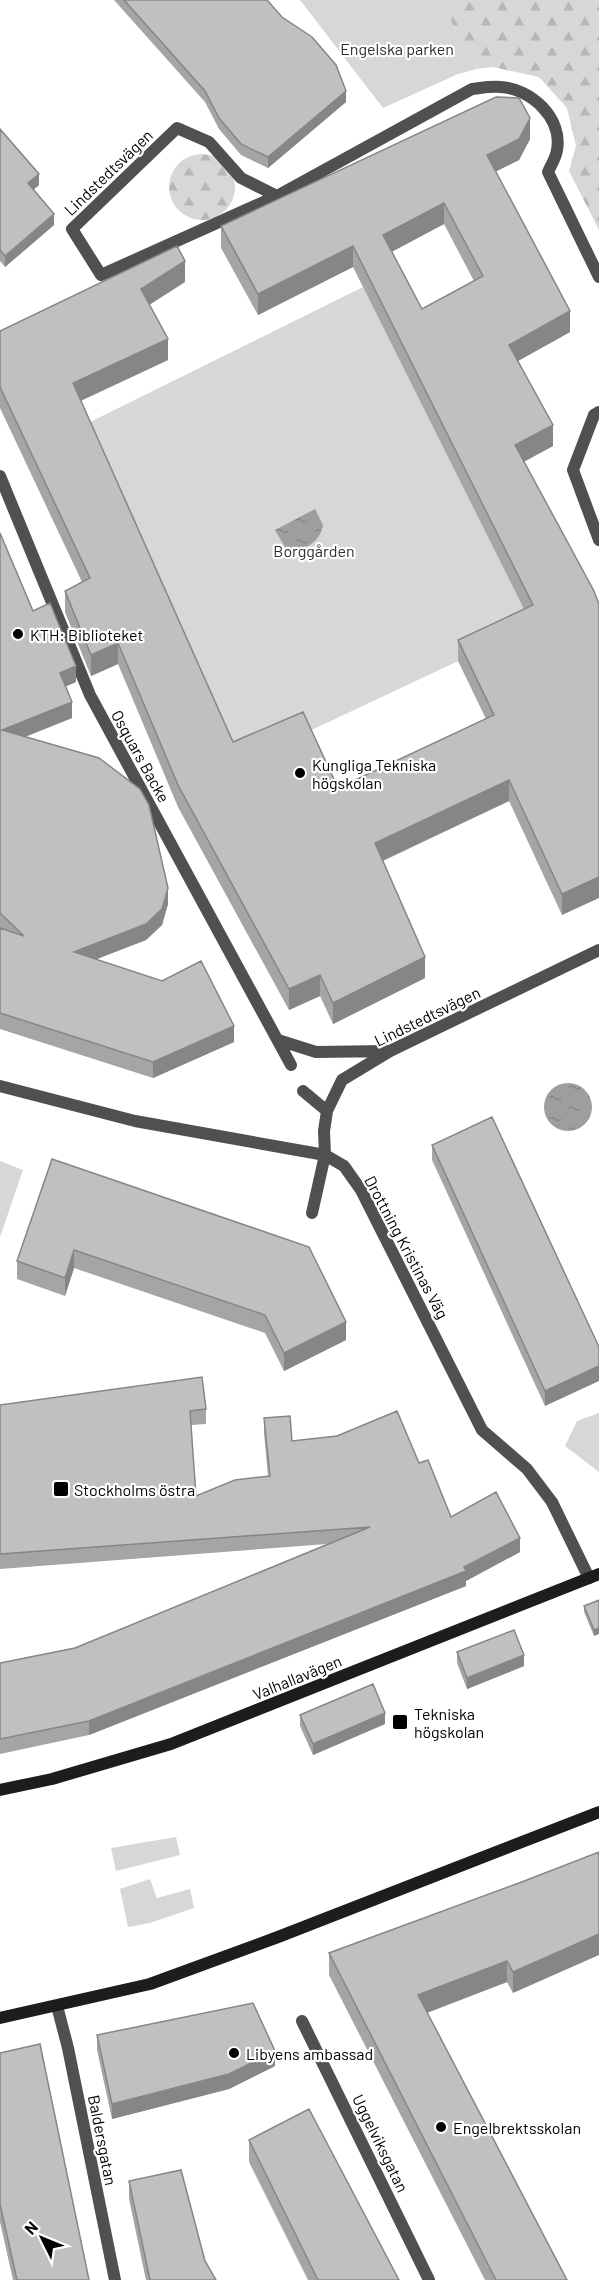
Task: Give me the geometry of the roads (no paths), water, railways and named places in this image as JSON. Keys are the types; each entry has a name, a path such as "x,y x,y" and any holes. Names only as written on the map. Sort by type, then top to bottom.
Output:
{"main road":[{"name":"Valhallavägen","path":"0,1790 52,1779 171,1744 594,1576"},
{"path":"0,2018 150,1984 278,1937 599,1812"}],"street":[{"name":"Lindstedtsvägen","path":"278,196 242,178 209,142 177,128 72,229 101,275 278,196 472,88 502,87 525,94 545,108 557,130 557,151 548,172 599,277"},
{"path":"599,412 594,415 573,470 599,540"},
{"name":"Osquars Backe","path":"0,476 90,695 291,1065"},
{"name":"Lindstedtsvägen","path":"312,1213 325,1155 324,1131 327,1111 342,1080 390,1051 599,950"},
{"path":"278,1041 316,1052 390,1051"},
{"name":"Drottning Kristinas Väg","path":"0,1086 135,1121 325,1155 344,1166 361,1190 483,1430 527,1469 552,1502 594,1576"},
{"path":"303,1091 327,1111"},
{"name":"Baldersgatan","path":"57,2006 68,2048 115,2280"},
{"name":"Uggelviksgatan","path":"302,2021 429,2280"}],"water":[{"path":"315,509 323,525 318,537 310,545 299,549 286,549 275,530"},
{"path":"568,1083 585,1090 592,1107 585,1124 568,1131 551,1124 544,1107 551,1090"}],"place":[{"name":"KTH: Biblioteket","path":"18,634"},
{"name":"Kungliga Tekniska högskolan","path":"300,773"},
{"name":"Stockholms östra","path":"61,1489"},
{"name":"Tekniska högskolan","path":"400,1722"},
{"name":"Libyens ambassad","path":"234,2053"},
{"name":"Engelbrektsskolan","path":"441,2127"}],"park label":[{"name":"Engelska parken","path":"397,48"},
{"name":"Borggården","path":"314,550"}]}
